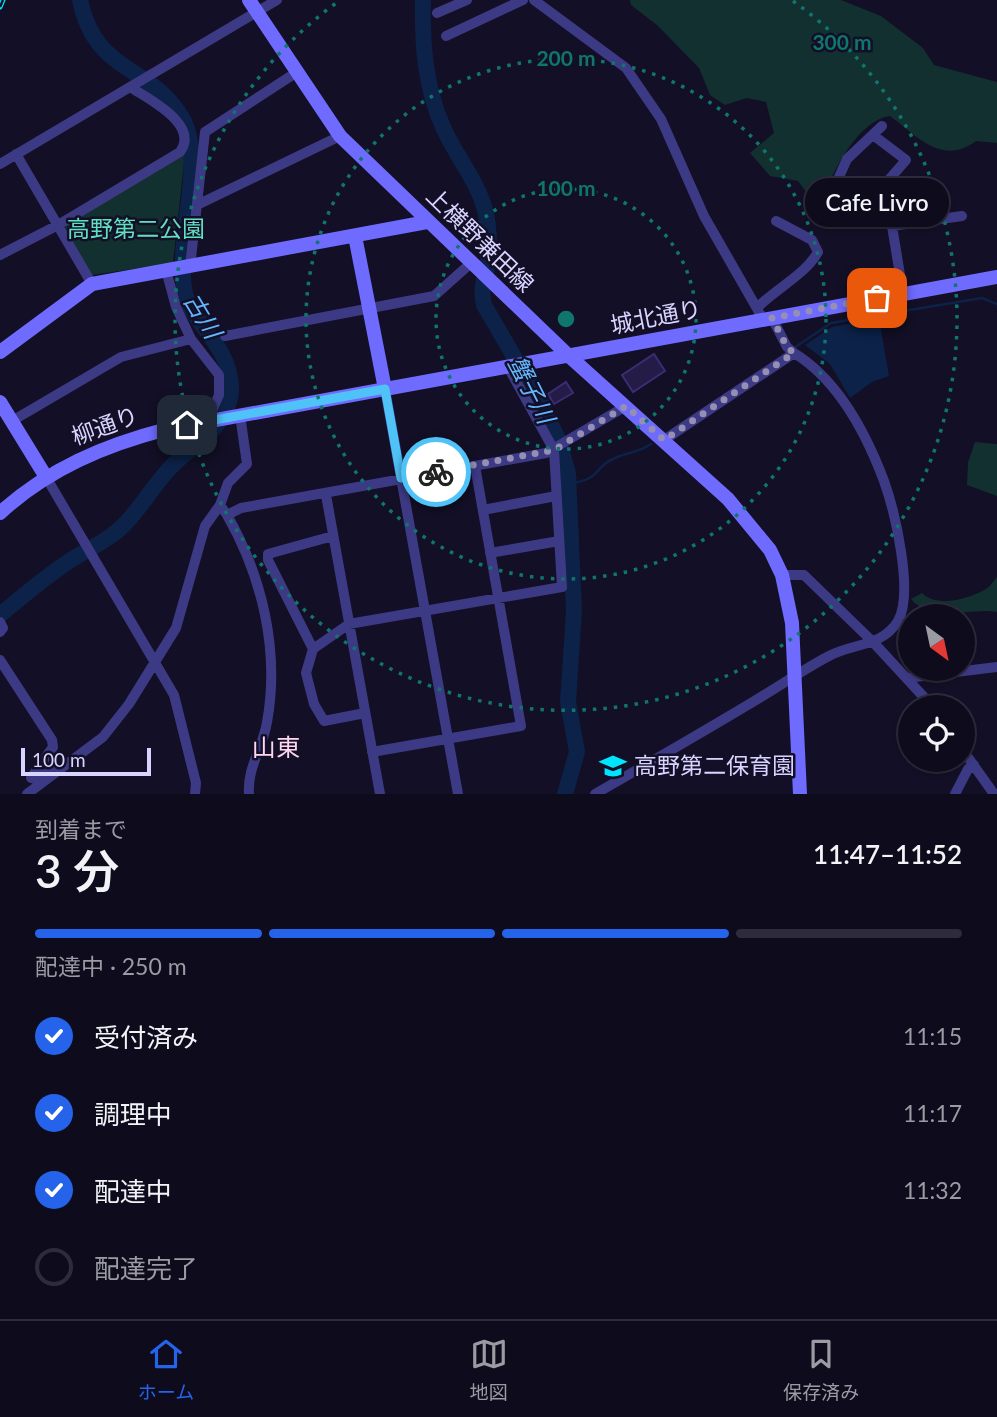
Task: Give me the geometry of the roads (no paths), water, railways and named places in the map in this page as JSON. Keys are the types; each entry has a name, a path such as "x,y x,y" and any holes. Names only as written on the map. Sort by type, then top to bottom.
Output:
{"street":[{"path":"0,164 132,88 253,6 277,0"},
{"path":"446,36 523,0"},
{"path":"438,13 462,1"},
{"path":"538,1 626,68 661,119 704,216 764,315 787,347 826,377 862,433 897,521 904,607 888,634 873,642 829,656 595,794"},
{"name":"上横野兼田線","path":"253,6 340,136 569,356 728,499 770,550 782,575 792,623 797,676 800,794"},
{"path":"190,267 205,132 297,72"},
{"path":"0,255 58,225 180,152 185,146 185,135 171,115 132,88"},
{"path":"827,204 847,159 882,125"},
{"path":"867,205 906,160 873,135"},
{"path":"197,205 340,136"},
{"path":"16,154 93,284"},
{"path":"836,186 867,205 892,226 903,293"},
{"path":"892,226 962,216"},
{"path":"0,352 93,284 427,222"},
{"path":"764,315 780,285 806,267 818,252 812,240 776,222"},
{"path":"355,236 457,794"},
{"path":"166,270 176,307 191,339 219,375 219,395 208,422"},
{"path":"225,336 434,296 479,271"},
{"name":"城北通り","path":"238,415 569,356 764,315 997,277"},
{"path":"12,421 121,357 191,339"},
{"path":"664,440 794,353"},
{"path":"365,713 324,721 313,704 306,673 313,649 349,624 562,587 554,450 509,366"},
{"path":"0,402 177,702 196,783 195,794"},
{"path":"227,514 242,508 326,495 401,478 554,450 626,406"},
{"path":"27,794 69,765 114,725 180,618 202,532 220,505 228,483 248,460 238,415"},
{"name":"柳通り","path":"0,513 46,477 117,443 238,415"},
{"path":"372,752 521,726 475,466"},
{"path":"326,495 380,794"},
{"path":"482,510 556,496"},
{"path":"220,505 240,538 261,593 271,658 267,722 250,768 249,794"},
{"path":"313,649 283,592 268,554 334,536"},
{"path":"490,553 559,541"},
{"path":"782,575 804,575 898,668"},
{"path":"0,660 52,740 53,747 31,778 69,765"},
{"path":"975,670 997,667"},
{"path":"910,681 922,695"},
{"path":"975,766 994,794"},
{"path":"955,794 966,772"}],"water":[{"path":"879,318 889,376 872,382 850,398 830,364 805,345 832,327"}],"waterway":[{"name":"古川","path":"0,615 53,573 121,528 166,472 215,426 223,416 231,395 226,362 188,303 184,289 183,248 192,169 188,132 181,116 168,99 154,86 110,56 98,42 87,24 80,0"},
{"name":"蟹子川","path":"423,0 424,49 432,96 448,138 473,180 486,214 489,251 483,288 484,305 540,401 558,439 568,473 574,611 568,702 577,752 565,794"},
{"path":"794,348 831,323 982,298 997,304"},
{"path":"569,484 587,479 607,462 651,444"}],"railway":[{"path":"0,7 3,0"}],"place":[{"name":"Cafe Livro","path":"877,298"},
{"name":"高野第二保育園","path":"613,766"}],"district":[{"name":"山東","path":"276,748"}],"park label":[{"name":"高野第二公園","path":"136,229"}]}
